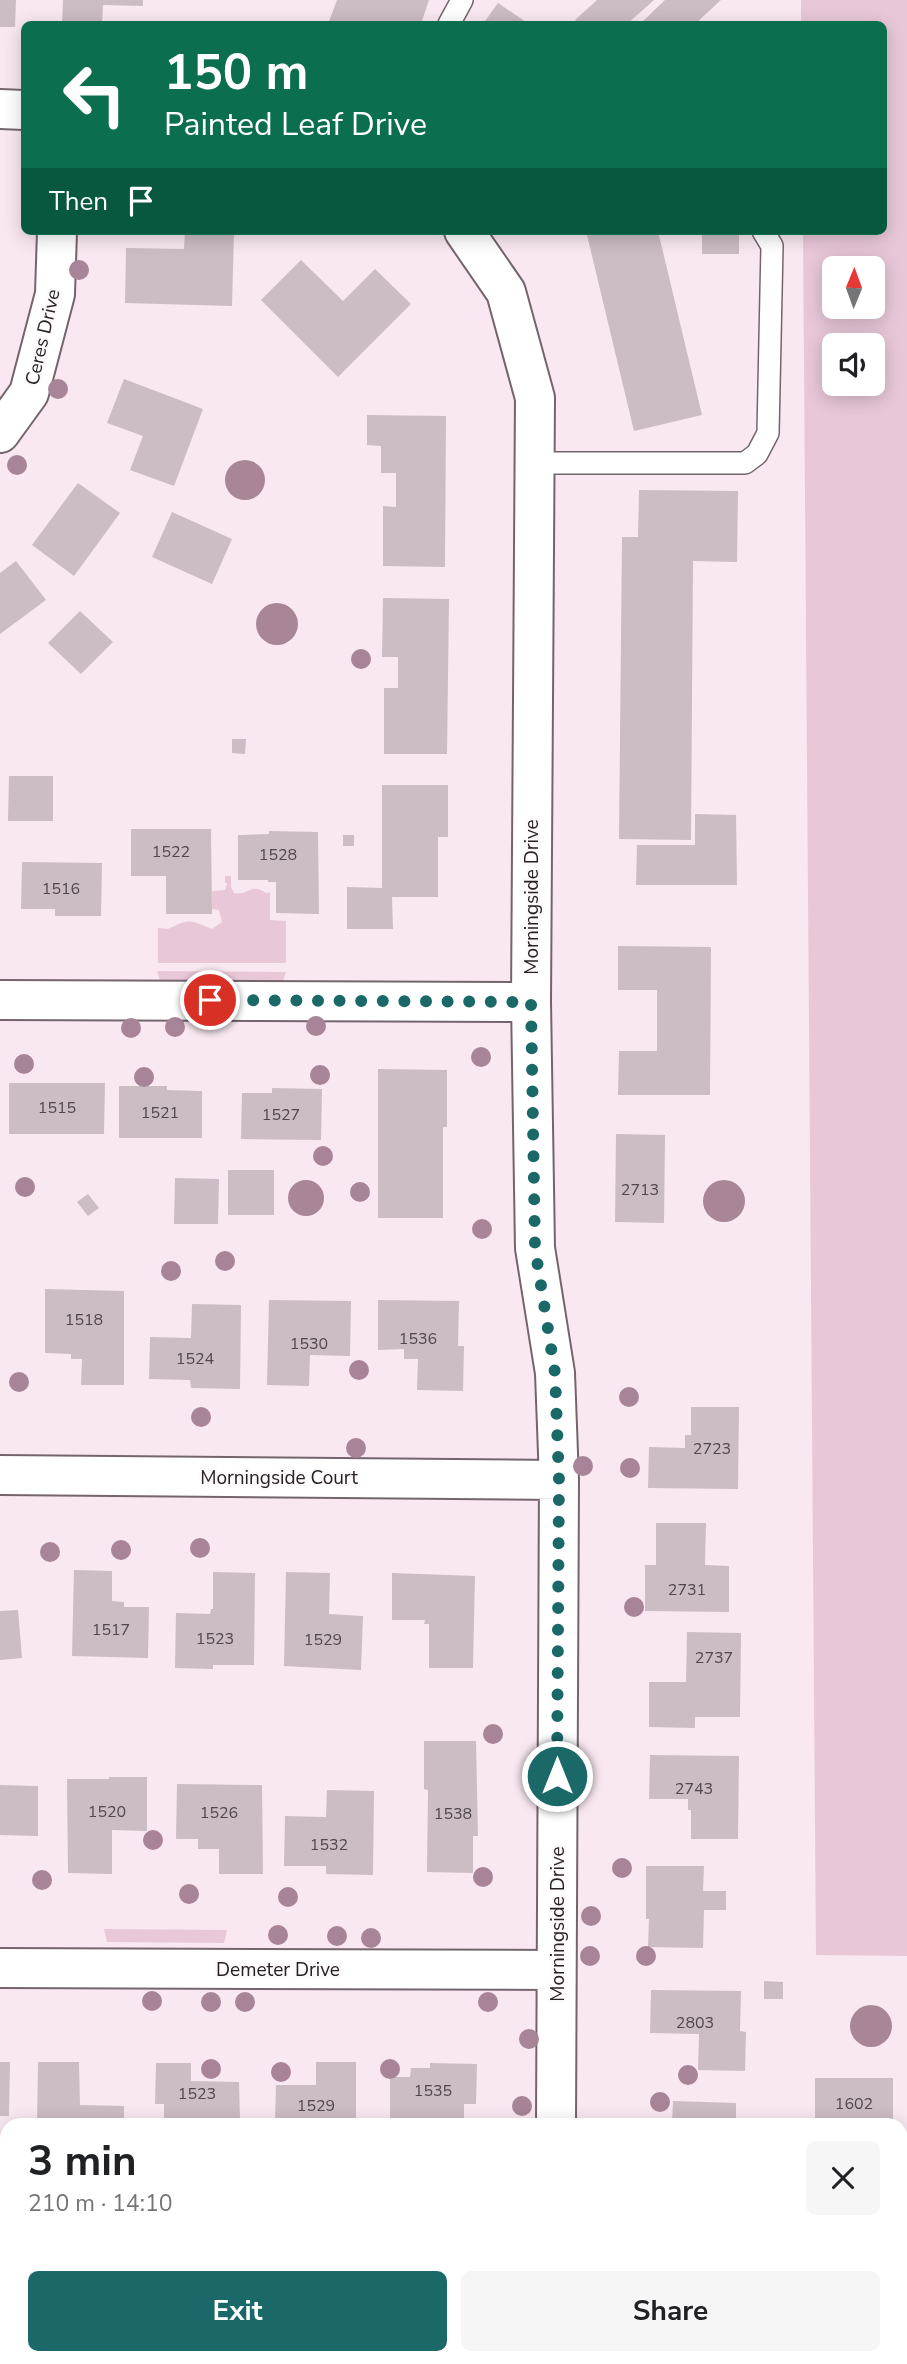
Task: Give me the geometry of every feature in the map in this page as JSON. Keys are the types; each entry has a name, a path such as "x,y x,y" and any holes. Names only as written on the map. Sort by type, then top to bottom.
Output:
{"street":[{"path":"0,109 21,110"},
{"name":"Ceres Drive","path":"0,433 29,393 55,294 57,235"},
{"name":"Morningside Drive","path":"467,235 506,292 535,398 531,1002 535,1248 555,1373 559,1480 556,2118"},
{"path":"0,1000 531,1002"},
{"name":"Morningside Court","path":"0,1475 559,1480"},
{"name":"Demeter Drive","path":"0,1968 556,1970"}],"lane":[{"path":"451,21 462,0"},
{"path":"535,463 745,463 757,454 768,433 767,238"}],"shaded area":[{"path":"801,0 907,0 907,1956 816,1955 803,235 887,235 887,21 801,21"},
{"path":"245,460 259,466 265,480 259,494 245,500 231,494 225,480 231,466"},
{"path":"277,603 292,609 298,624 292,639 277,645 262,639 256,624 262,609"},
{"path":"225,876 231,876 234,893 253,889 270,892 270,920 286,921 286,963 158,963 158,928 168,929 190,922 212,929 222,922 219,910 212,909 212,891 225,890"},
{"path":"157,971 286,972 283,981 160,981"},
{"path":"306,1180 319,1185 324,1198 319,1211 306,1216 293,1211 288,1198 293,1185"},
{"path":"724,1180 739,1186 745,1201 739,1216 724,1222 709,1216 703,1201 709,1186"},
{"path":"104,1929 227,1930 224,1943 107,1942"},
{"path":"871,2005 886,2011 892,2026 886,2041 871,2047 856,2041 850,2026 856,2011"}],"building":[{"path":"0,0 16,0 15,27 0,27"},
{"path":"63,0 143,0 143,6 103,5 102,21 62,21"},
{"path":"337,0 429,0 422,21 329,21"},
{"path":"597,0 654,0 630,21 575,20"},
{"path":"665,0 721,0 698,21 643,21"},
{"path":"498,3 525,21 485,21"},
{"path":"185,235 234,235 232,306 125,303 126,248 184,249"},
{"path":"587,235 659,235 702,415 634,431"},
{"path":"702,235 739,235 739,254 702,254"},
{"path":"301,260 343,301 375,269 411,304 338,377 261,300"},
{"path":"124,379 203,409 174,486 130,470 143,436 107,423"},
{"path":"367,415 446,416 445,567 383,566 383,506 396,507 396,473 381,473 381,446 367,445"},
{"path":"78,483 120,513 74,576 32,545"},
{"path":"639,490 738,491 737,562 693,561 691,840 619,839 622,537 638,537"},
{"path":"172,512 232,539 212,584 152,557"},
{"path":"16,561 46,600 0,634 0,573"},
{"path":"383,598 449,599 447,754 384,754 384,688 398,688 398,657 382,657"},
{"path":"80,611 113,642 81,674 48,643"},
{"path":"232,739 246,739 245,754 232,753"},
{"path":"9,776 53,776 53,821 8,821"},
{"path":"382,785 448,785 448,837 438,837 438,897 392,897 393,929 347,929 347,887 382,888"},
{"path":"695,814 736,815 737,885 636,885 637,845 695,845"},
{"path":"131,829 211,829 212,914 166,914 166,876 131,876"},
{"path":"269,831 318,832 319,914 276,913 276,882 238,880 238,835 269,834"},
{"path":"343,835 354,835 354,846 343,846"},
{"path":"22,862 102,863 101,916 55,916 55,909 21,909"},
{"path":"618,946 711,947 710,1095 618,1095 619,1051 657,1051 657,990 618,990"},
{"path":"378,1069 447,1070 447,1127 443,1127 443,1218 378,1218"},
{"path":"9,1083 105,1083 104,1134 9,1134"},
{"path":"119,1086 167,1086 167,1090 202,1091 202,1138 119,1138"},
{"path":"272,1088 322,1089 321,1140 241,1139 242,1093 272,1093"},
{"path":"616,1134 665,1135 664,1223 615,1222"},
{"path":"228,1170 274,1170 274,1215 228,1215"},
{"path":"175,1178 219,1179 218,1224 174,1224"},
{"path":"88,1194 99,1208 88,1216 77,1202"},
{"path":"45,1289 124,1291 124,1385 81,1385 82,1359 71,1359 71,1354 45,1353"},
{"path":"269,1300 351,1301 350,1356 310,1355 309,1386 267,1385"},
{"path":"378,1300 459,1301 458,1346 464,1346 463,1391 417,1390 418,1359 404,1359 404,1349 378,1350"},
{"path":"192,1304 241,1305 240,1389 191,1388 190,1380 149,1379 150,1337 191,1338"},
{"path":"691,1407 739,1407 738,1489 648,1488 649,1447 685,1448 685,1435 691,1435"},
{"path":"656,1523 706,1523 705,1565 729,1566 729,1612 645,1611 645,1565 656,1565"},
{"path":"74,1570 112,1571 112,1601 124,1602 124,1607 149,1607 148,1658 72,1656"},
{"path":"213,1572 255,1573 254,1665 213,1665 213,1669 175,1668 176,1613 210,1614 213,1609"},
{"path":"286,1572 330,1573 329,1614 363,1616 361,1670 284,1666"},
{"path":"392,1573 475,1576 473,1668 429,1668 429,1624 424,1624 425,1620 392,1620"},
{"path":"18,1610 22,1658 0,1660 0,1611"},
{"path":"687,1632 741,1633 740,1717 695,1717 695,1728 649,1727 649,1682 686,1682"},
{"path":"424,1741 476,1741 478,1836 473,1836 473,1873 427,1872 428,1790 424,1789"},
{"path":"650,1755 739,1756 738,1839 691,1839 691,1810 688,1810 688,1799 649,1799"},
{"path":"147,1777 147,1831 112,1830 112,1874 68,1873 67,1779"},
{"path":"177,1784 262,1785 263,1874 219,1874 219,1849 198,1849 198,1839 176,1839"},
{"path":"0,1785 38,1786 38,1836 0,1835"},
{"path":"327,1790 374,1791 373,1875 326,1874 326,1866 284,1866 285,1816 326,1817"},
{"path":"646,1866 704,1866 703,1891 726,1891 726,1910 704,1910 703,1948 648,1947"},
{"path":"764,1981 783,1982 783,1999 764,1999"},
{"path":"651,1990 741,1991 740,2031 746,2032 745,2071 698,2070 699,2034 650,2033"},
{"path":"0,2062 10,2062 9,2116 0,2116"},
{"path":"38,2062 79,2062 80,2105 124,2106 124,2118 37,2118"},
{"path":"316,2062 356,2062 356,2118 275,2118 276,2085 316,2085"},
{"path":"156,2063 191,2063 191,2081 239,2082 240,2118 164,2118 164,2104 155,2104"},
{"path":"430,2063 477,2064 476,2104 464,2104 464,2118 390,2118 390,2077 410,2077 411,2068 430,2068"},
{"path":"815,2078 893,2078 893,2118 815,2118"},
{"path":"673,2101 736,2103 736,2118 672,2118"}],"route":[{"path":"210,1000 531,1002 535,1248 555,1373 559,1480 557,1776"}]}
